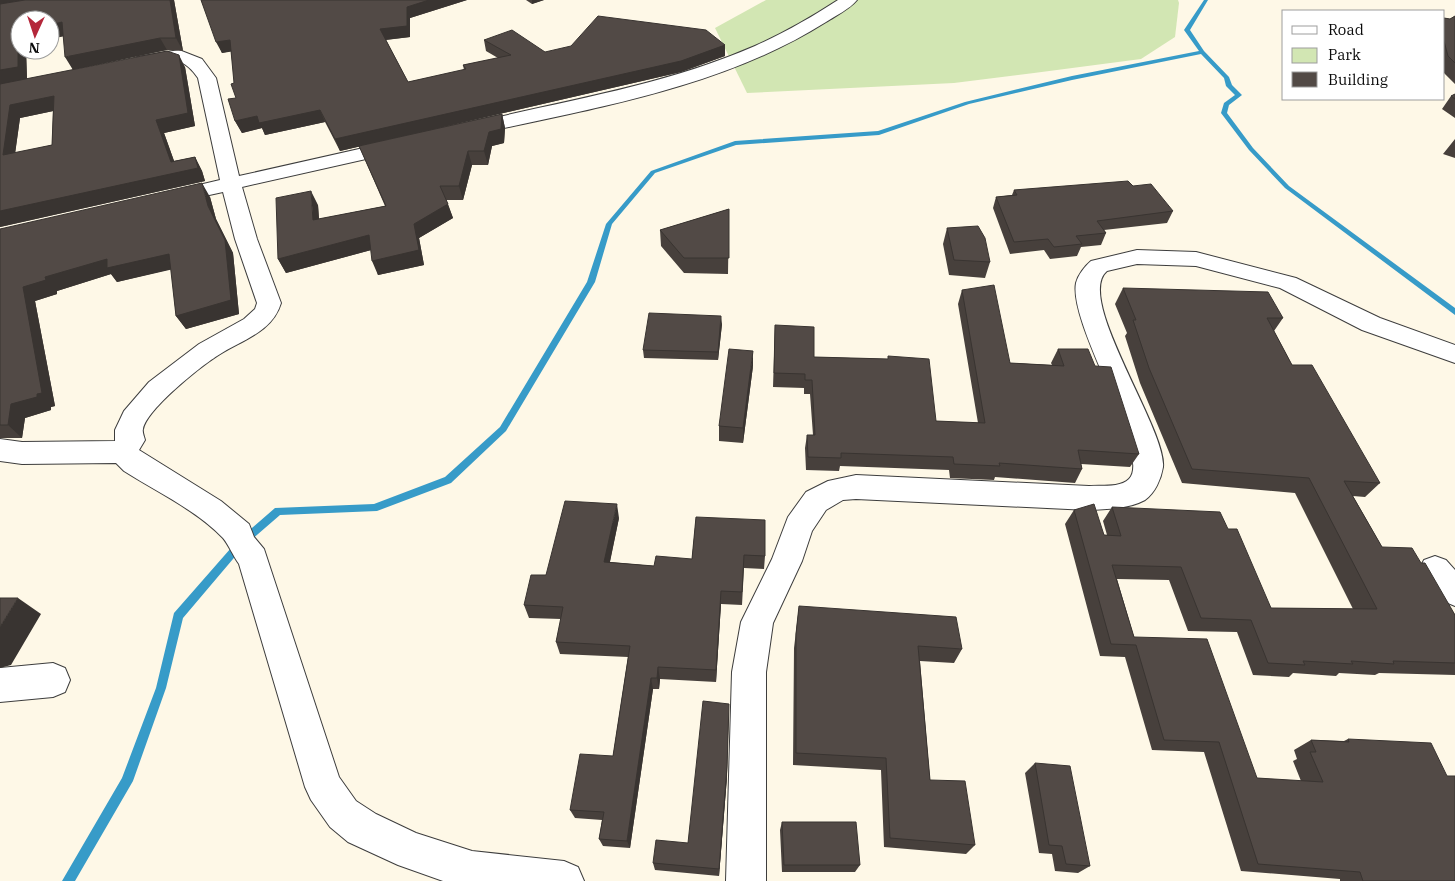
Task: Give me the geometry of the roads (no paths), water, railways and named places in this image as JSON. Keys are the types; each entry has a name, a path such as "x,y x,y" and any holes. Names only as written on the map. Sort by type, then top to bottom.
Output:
{"street":[{"path":"452,134 688,78 751,56 824,18 849,0"},
{"path":"123,452 130,440 129,430 134,418 158,388 208,350 254,325 268,309 270,303 246,239 231,184 207,78 203,69 179,55 125,64"},
{"path":"144,204 414,142"},
{"path":"746,881 749,672 757,622 787,561 799,526 816,501 838,489 856,487 1097,497 1122,496 1135,491 1144,483 1150,466 1144,443 1100,338 1088,296 1088,283 1099,266 1137,257 1196,259 1288,282 1372,324 1455,354"},
{"path":"0,450 22,453 123,452 134,463 211,510 238,533 241,543 253,558 324,787 343,814 362,828 412,851 472,871 564,881"},
{"path":"0,685 53,680"}],"waterway":[{"path":"1202,52 1187,30 1206,0"},
{"path":"68,881 127,781 161,688 178,616 241,543 278,511 374,508 448,480 503,429 591,282 609,224 653,172 735,143 879,133 967,103 1072,78 1202,52"},
{"path":"1202,52 1227,78 1229,86 1239,95 1226,104 1224,113 1251,149 1287,187 1455,312"}]}
